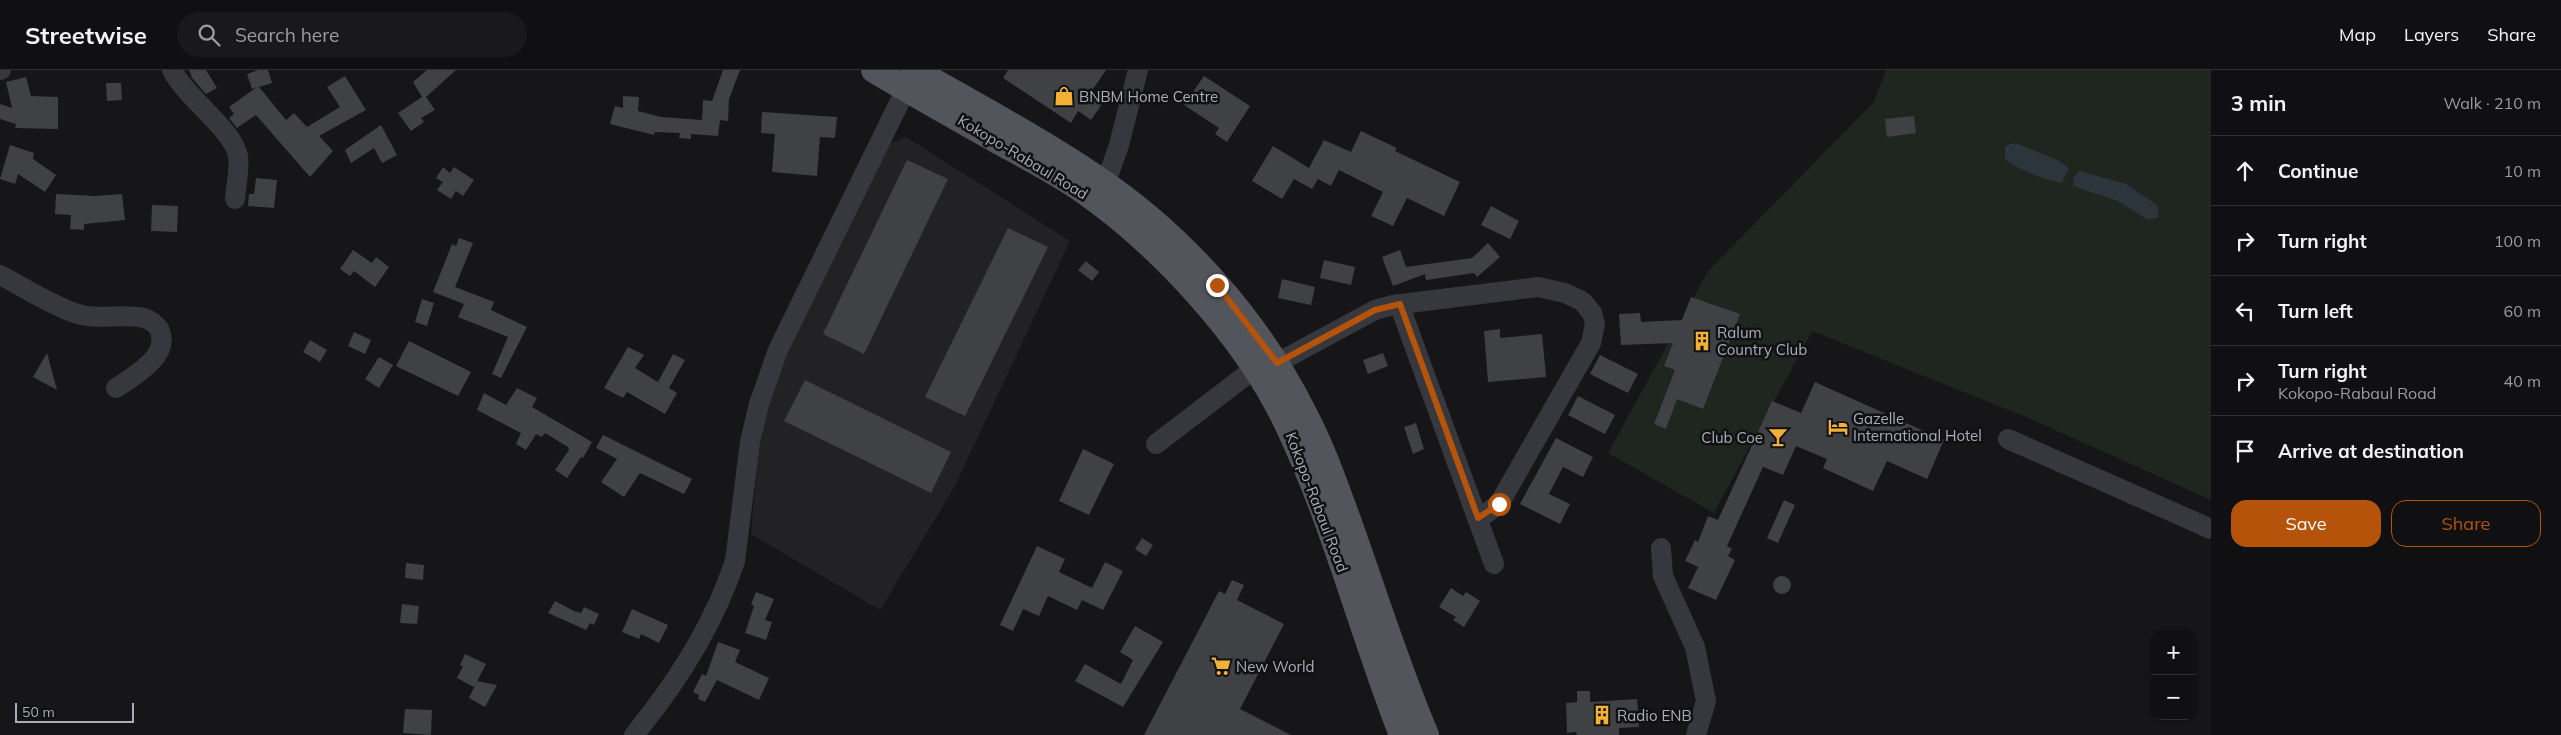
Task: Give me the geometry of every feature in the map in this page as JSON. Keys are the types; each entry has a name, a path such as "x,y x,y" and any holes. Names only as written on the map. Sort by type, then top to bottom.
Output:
{"main road":[{"name":"Kokopo-Rabaul Road","path":"874,70 910,80 1035,139 1105,185 1186,251 1222,292 1265,366 1287,423 1309,472 1402,735"},
{"name":"Kokopo-Rabaul Road","path":"910,80 1082,190 1123,223 1201,297 1232,334 1265,366 1306,416 1329,467 1426,735"}],"street":[{"path":"172,70 185,90 235,145 238,158 235,198"},
{"path":"1105,185 1119,145 1138,70"},
{"path":"634,735 665,697 694,647 729,578 735,561 750,442 758,404 778,350 910,80"},
{"path":"0,275 76,314 96,317 145,318 157,325 162,334 162,343 148,366 116,388"},
{"path":"1156,444 1265,366 1375,310 1400,304 1538,287 1565,293 1582,301 1592,313 1595,324 1591,343 1499,504 1478,518"},
{"path":"1400,304 1494,564"},
{"path":"2008,439 2211,529"},
{"path":"1661,548 1663,576 1695,647 1706,701 1696,735"}],"shaded area":[{"path":"1886,70 2211,70 2211,500 2026,417 1812,331 1714,513 1608,453 1708,271 1874,102"},
{"path":"906,137 1070,241 954,488 880,610 751,534 759,441 771,369 888,144"},
{"path":"2015,143 2058,160 2069,168 2062,183 2032,174 2005,159 2005,146"},
{"path":"2079,171 2126,184 2157,205 2159,217 2148,220 2118,201 2073,186 2074,177"}],"building":[{"path":"189,70 206,70 217,88 206,94 192,78"},
{"path":"258,70 268,70 272,83 259,87 286,120 294,113 307,127 340,107 327,87 345,76 366,110 319,136 333,151 310,177 256,115 237,128 229,118 234,114 229,107 257,87 252,89 247,74"},
{"path":"427,70 456,70 426,97 435,110 421,118 424,122 411,131 398,113 422,97 413,82"},
{"path":"723,70 740,70 729,99 728,121 720,120 718,136 691,134 691,139 679,138 680,133 655,132 654,135 610,124 615,106 623,108 623,96 639,97 638,111 661,117 702,120 703,100 712,101"},
{"name":"BNBM Home Centre","path":"1008,70 1106,70 1091,92 1104,101 1091,120 1078,111 1071,123 1003,78"},
{"path":"1204,76 1250,106 1227,142 1215,134 1219,128 1184,105"},
{"path":"26,77 31,96 58,97 58,129 15,128 16,124 0,119 0,104 12,108 6,82"},
{"path":"106,83 121,83 122,100 107,101"},
{"path":"762,112 837,117 835,138 820,137 817,176 772,172 775,134 761,133"},
{"path":"1914,116 1916,133 1887,137 1885,119"},
{"path":"381,125 397,155 382,163 374,148 351,163 345,150"},
{"path":"1361,131 1397,148 1395,151 1460,182 1444,216 1407,198 1393,226 1371,216 1383,192 1339,170 1331,186 1318,179 1312,189 1294,179 1282,199 1252,181 1273,146 1309,168 1324,140 1351,152"},
{"path":"10,145 34,153 33,159 56,175 45,192 18,174 15,184 0,179"},
{"path":"907,160 948,179 864,354 823,334"},
{"path":"443,167 450,173 454,167 474,180 463,196 456,191 451,199 437,190 443,182 436,178"},
{"path":"256,178 277,180 274,208 248,206 249,194 254,194"},
{"path":"56,194 95,196 122,194 125,220 84,224 84,230 70,229 71,215 55,214"},
{"path":"152,205 178,206 177,232 151,231"},
{"path":"1491,206 1519,221 1510,239 1481,225"},
{"path":"1008,228 1048,247 965,416 925,397"},
{"path":"459,238 473,243 455,287 494,302 491,310 527,327 501,378 492,374 508,337 458,317 464,304 433,292 452,244 456,246"},
{"path":"1488,243 1500,257 1477,277 1474,273 1426,280 1425,274 1393,286 1382,257 1400,250 1406,267 1472,258"},
{"path":"353,250 372,263 376,257 389,267 375,287 354,271 350,276 340,269"},
{"path":"1324,260 1355,267 1351,285 1320,278"},
{"path":"1086,261 1099,272 1092,281 1078,270"},
{"path":"1282,279 1315,287 1311,305 1278,298"},
{"name":"Ralum Country Club","path":"1691,297 1740,314 1703,409 1677,399 1666,429 1654,424 1675,370 1664,366 1673,343 1621,345 1619,314 1640,313 1641,322 1682,320"},
{"path":"422,299 434,303 427,326 415,322"},
{"path":"1500,329 1500,338 1542,334 1546,377 1488,382 1484,331"},
{"path":"354,332 371,340 365,354 348,346"},
{"path":"310,340 327,350 320,362 303,352"},
{"path":"409,341 471,372 458,396 396,366"},
{"path":"628,347 644,355 635,368 658,382 673,354 685,360 669,388 677,393 665,414 627,392 623,398 604,388"},
{"path":"47,353 57,390 33,377"},
{"path":"1383,353 1388,366 1368,374 1363,360"},
{"path":"1600,355 1638,374 1628,393 1590,374"},
{"path":"379,357 393,365 379,388 365,379"},
{"path":"805,380 951,452 931,493 784,421"},
{"name":"Gazelle International Hotel","path":"1815,382 1944,440 1927,479 1887,461 1873,491 1823,468 1827,459 1796,446 1783,475 1763,467 1727,546 1732,549 1728,556 1735,560 1716,600 1688,588 1698,567 1685,561 1695,540 1698,542 1708,516 1718,520 1772,401 1801,413"},
{"path":"517,388 537,398 532,407 592,442 583,458 581,457 567,478 555,470 569,450 568,447 545,433 542,437 536,434 526,450 516,444 521,433 477,410 484,393 506,405"},
{"path":"1578,396 1615,415 1605,434 1568,415"},
{"path":"1416,423 1424,449 1413,454 1404,427"},
{"path":"603,435 692,479 684,494 640,473 624,497 601,482 617,459 596,448"},
{"path":"1556,438 1593,457 1583,477 1563,467 1549,494 1570,504 1560,524 1520,504"},
{"path":"1083,449 1114,464 1089,515 1059,501"},
{"path":"1784,500 1795,505 1778,543 1767,538"},
{"path":"1142,538 1153,545 1146,556 1135,549"},
{"path":"1037,546 1065,559 1059,572 1092,588 1105,562 1123,571 1103,610 1082,600 1077,610 1048,596 1039,616 1023,609 1013,631 1000,625"},
{"path":"406,563 424,565 423,580 405,578"},
{"path":"1782,576 1788,579 1791,585 1788,591 1782,594 1776,591 1773,585 1776,579"},
{"name":"New World","path":"1232,580 1244,585 1237,600 1284,624 1240,709 1291,735 1144,735 1219,591 1225,594"},
{"path":"1451,588 1463,596 1466,592 1480,601 1464,627 1453,620 1456,617 1439,607"},
{"path":"756,592 774,599 765,620 772,622 766,640 745,633 754,606 751,604"},
{"path":"555,601 574,611 581,613 584,607 599,614 594,625 590,623 586,630 548,613"},
{"path":"402,604 419,606 417,624 400,623"},
{"path":"632,609 668,625 659,643 641,634 639,639 622,632"},
{"path":"1135,626 1163,642 1123,707 1075,681 1085,664 1121,684 1133,660 1120,652"},
{"path":"718,642 740,650 735,662 769,678 759,700 717,680 705,702 698,699 699,695 693,692 702,674 706,676"},
{"path":"465,654 486,664 474,687 457,678 463,666 460,665"},
{"path":"477,681 497,685 485,707 469,698"},
{"name":"Radio ENB","path":"1577,691 1590,691 1590,702 1637,699 1639,727 1619,728 1619,735 1577,735 1576,732 1567,733 1566,703 1577,702"},
{"path":"405,709 432,710 431,735 403,733"}],"place":[{"name":"BNBM Home Centre","path":"1064,96"},
{"name":"Ralum Country Club","path":"1702,341"},
{"name":"Gazelle International Hotel","path":"1838,427"},
{"name":"Club Coe","path":"1778,437"},
{"name":"New World","path":"1221,666"},
{"name":"Radio ENB","path":"1602,715"}],"route":[{"path":"1217,285 1277,363 1375,310 1400,304 1478,518 1499,504"}]}
